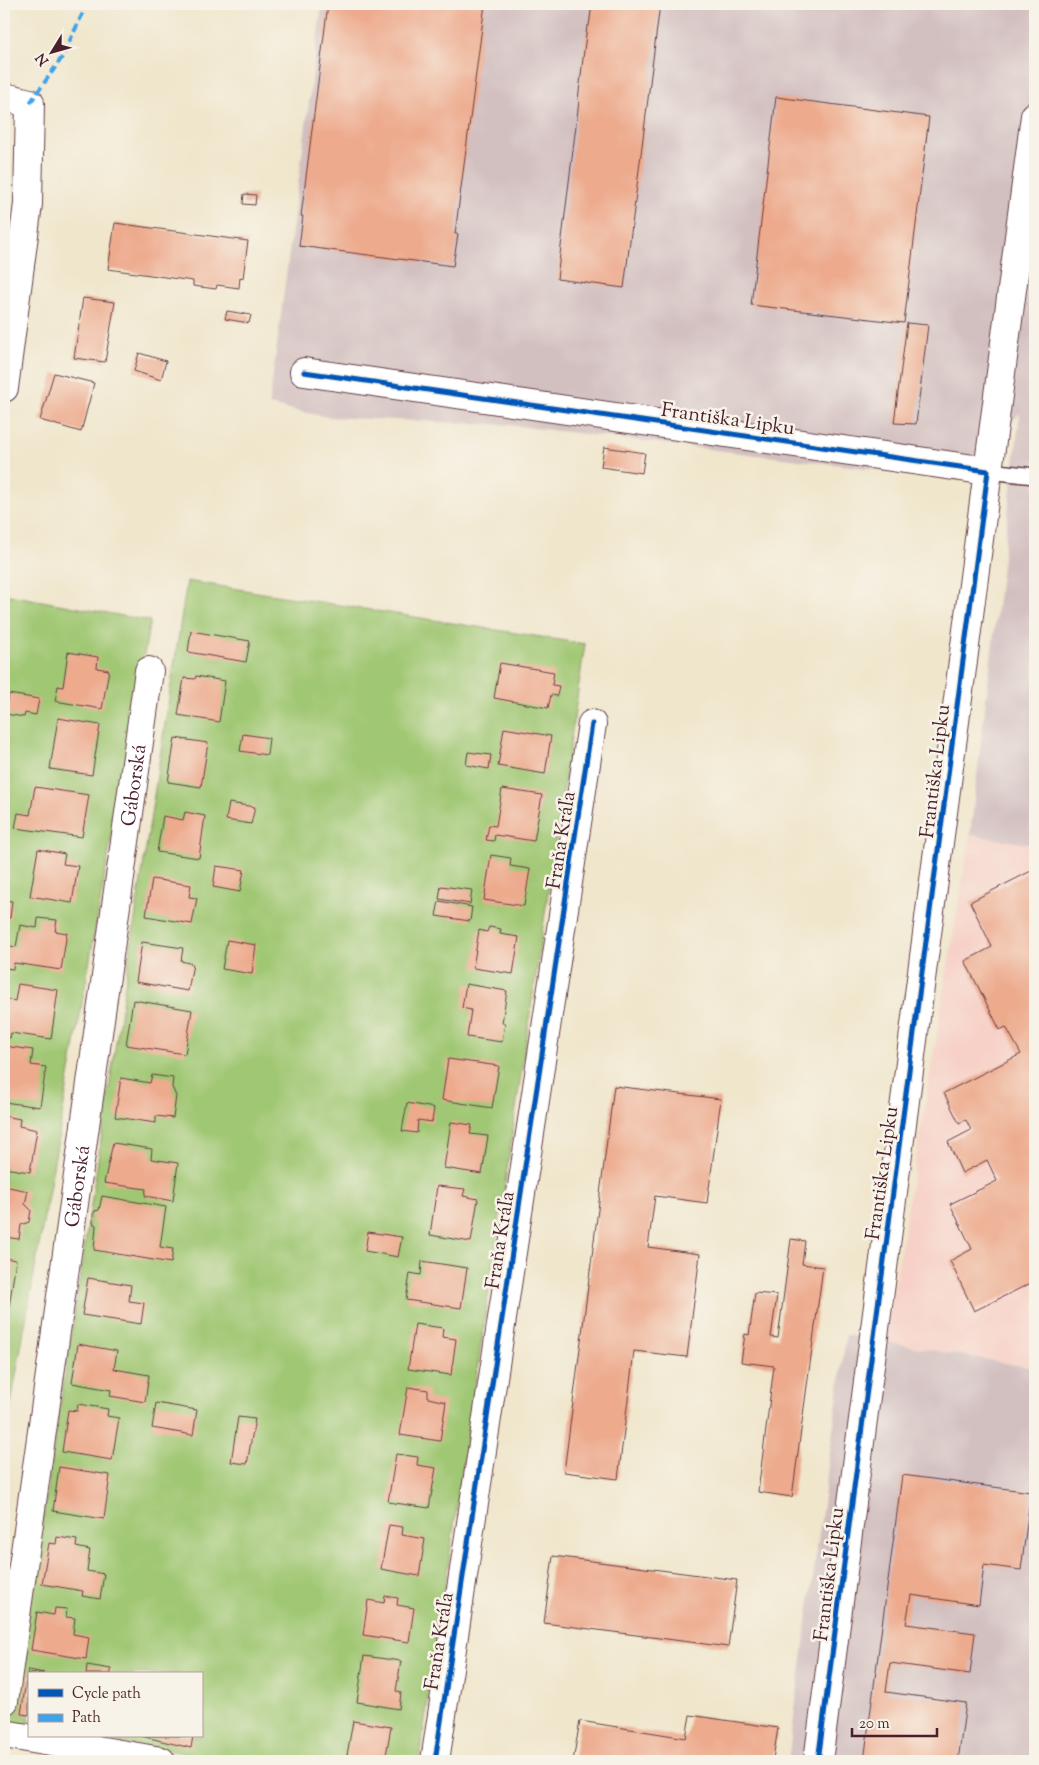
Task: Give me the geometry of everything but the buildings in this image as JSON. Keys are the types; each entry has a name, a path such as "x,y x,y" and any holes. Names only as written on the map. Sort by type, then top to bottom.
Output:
{"street":[{"path":"4,97 30,103 28,204 4,388"},
{"path":"988,471 1035,116"},
{"name":"Františka Lipku","path":"304,372 988,471 818,1761"},
{"name":"Gáborská","path":"4,1701 149,671"},
{"name":"Fraňa Kráľa","path":"435,1761 592,724"},
{"path":"4,1734 161,1761"}],"lane":[{"path":"988,471 1035,476"}],"shaded area":[{"path":"322,4 1035,4 1035,845 970,835 1020,413 957,479 510,425 327,417 269,405"},
{"path":"970,835 1035,845 1035,1367 885,1342"},
{"path":"846,1335 1035,1368 1035,1761 788,1761"}],"green space":[{"path":"187,581 585,644 419,1761 234,1761 91,1738 202,1738 202,1672 28,1672 28,1728 11,1725"},
{"path":"4,594 150,621 4,1443"}],"marked path":[{"path":"30,103 61,59 83,13 84,4"}],"cycle path":[{"path":"304,372 988,471 818,1761"},
{"path":"435,1761 592,724"}]}
